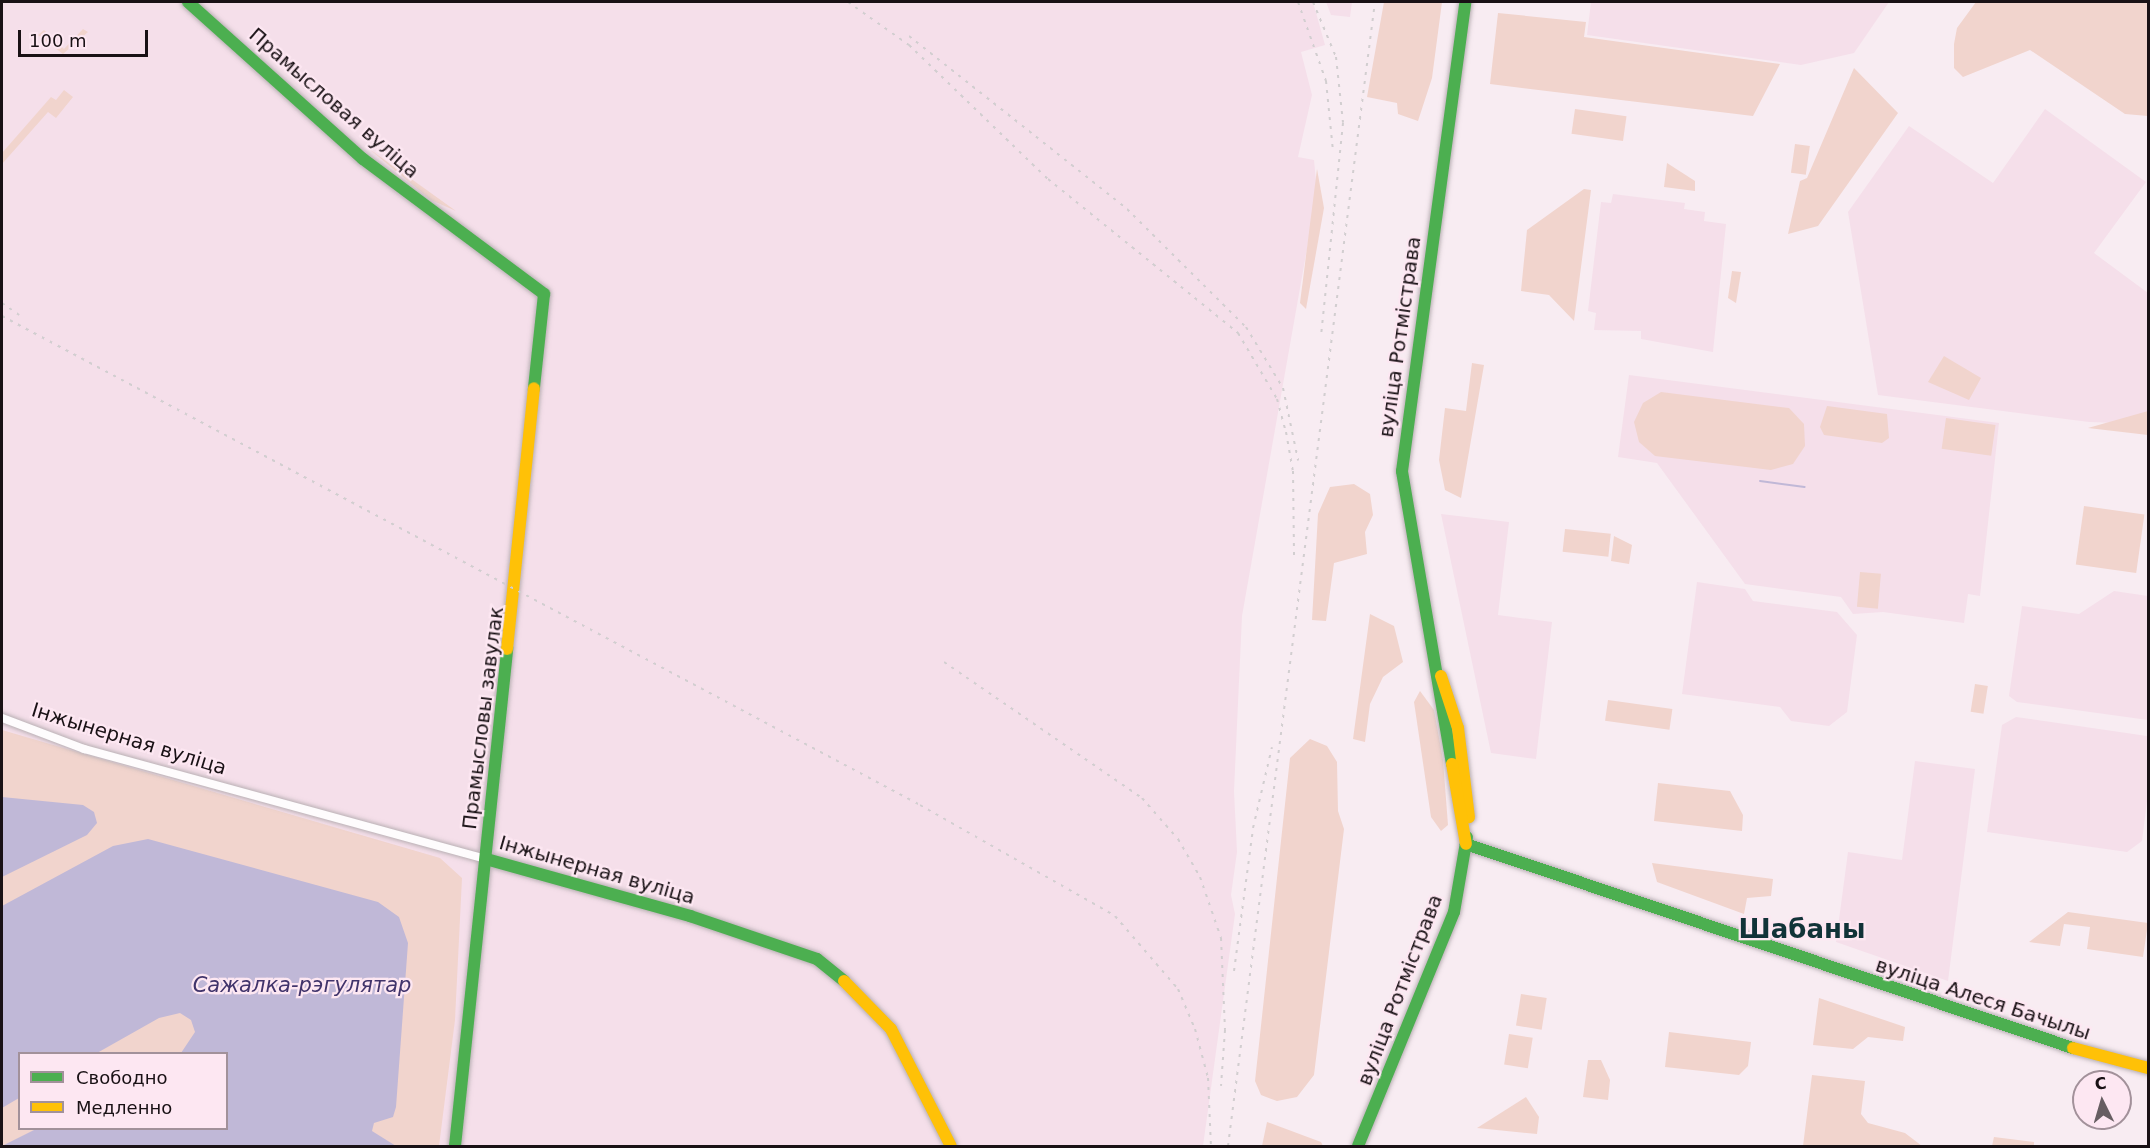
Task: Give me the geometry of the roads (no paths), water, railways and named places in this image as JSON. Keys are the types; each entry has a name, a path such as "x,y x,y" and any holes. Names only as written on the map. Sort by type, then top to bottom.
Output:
{"street":[{"name":"Прамысловая вуліца","path":"188,2 363,159 544,294"},
{"name":"вуліца Ротмістрава","path":"1358,1146 1454,912 1466,844 1441,675 1407,519 1402,471 1465,2"},
{"name":"Прамысловы завулак","path":"455,1146 544,294"},
{"name":"Інжынерная вуліца","path":"2,718 84,749 690,916 817,959 873,1006 891,1029 951,1146"},
{"name":"вуліца Алеся Бачылы","path":"1466,844 2022,1034 2148,1068"}],"water":[{"path":"2,797 83,805 94,812 97,823 87,835 2,877"},
{"name":"Сажалка-рэгулятар","path":"148,839 378,902 399,917 408,943 396,1107 393,1117 374,1123 372,1131 396,1146 2,1146 34,1130 228,1130 228,1052 182,1052 195,1032 191,1020 180,1013 159,1018 99,1052 18,1052 18,1099 2,1108 2,906 113,846"}],"waterway":[{"path":"1760,481 1805,487"}],"railway":[{"path":"848,2 909,45 1048,179 1238,333 1277,399 1286,432 1293,471 1294,557"},
{"path":"1298,2 1326,81 1333,151"},
{"path":"1313,2 1336,57 1343,123 1321,335"},
{"path":"1228,1146 1375,2"},
{"path":"909,36 1127,209 1246,327 1283,388 1298,460"},
{"path":"2,303 19,315"},
{"path":"2,316 920,805 1115,916 1178,989 1195,1029 1208,1078 1211,1146"},
{"path":"944,662 1142,798 1178,839 1200,877 1221,938 1225,1030 1221,1086"},
{"path":"1234,971 1253,828 1272,747"}],"district":[{"name":"Шабаны","path":"1802,930"}]}
